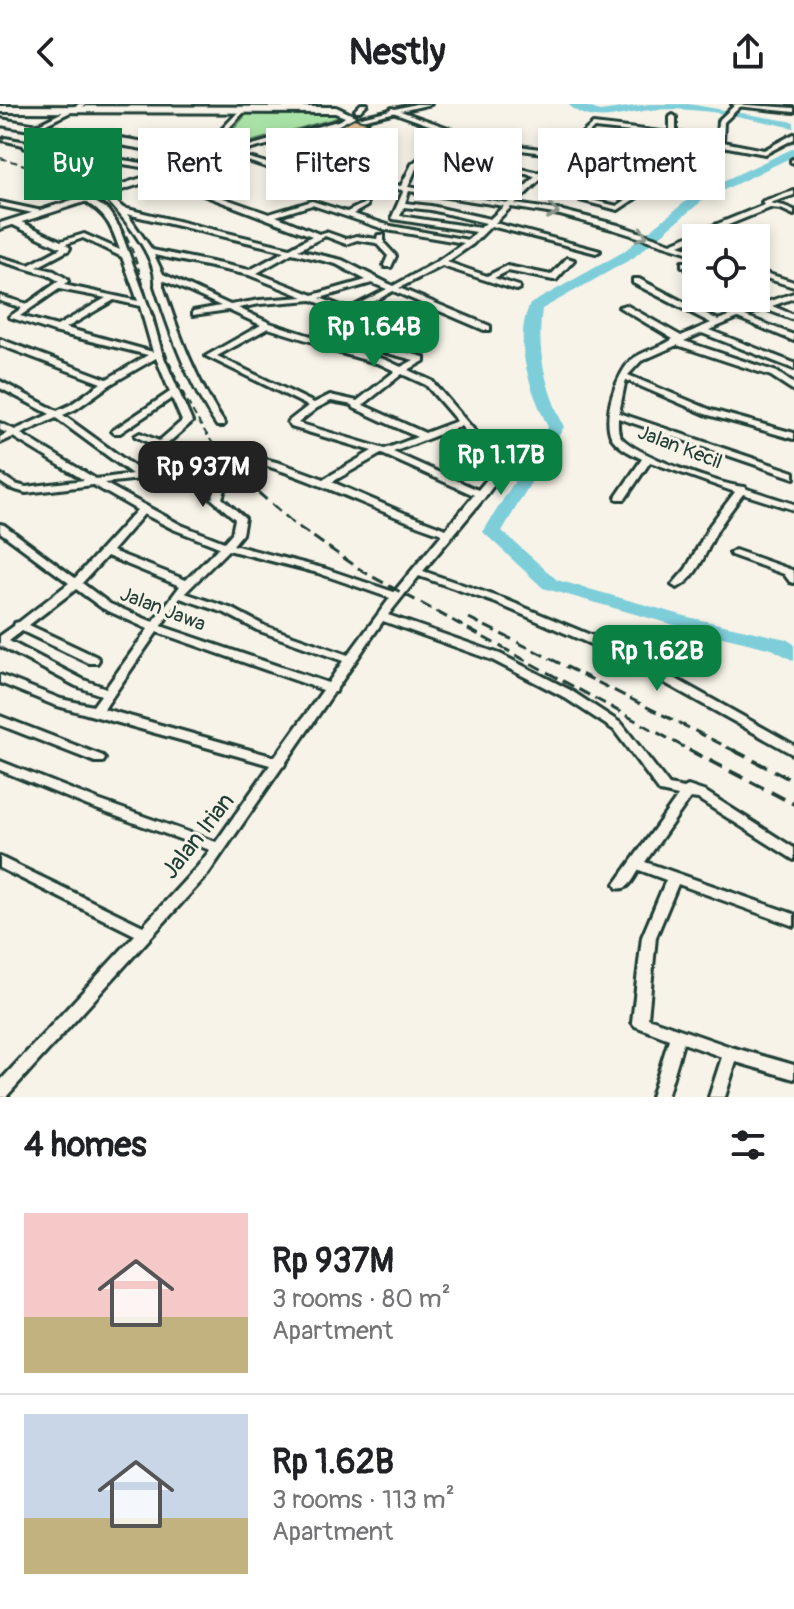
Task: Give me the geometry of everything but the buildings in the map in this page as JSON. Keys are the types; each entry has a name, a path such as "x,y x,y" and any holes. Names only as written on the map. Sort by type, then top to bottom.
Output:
{"highway":[{"path":"0,109 282,107 336,110 350,114 344,122 250,147"},
{"path":"0,120 138,142"},
{"path":"0,120 42,128"},
{"path":"0,226 73,200"},
{"path":"0,226 38,212"}],"main road":[{"path":"344,122 427,104"},
{"path":"737,106 794,110"},
{"path":"336,110 361,107 389,110"}],"street":[{"path":"40,125 84,104"},
{"path":"721,128 721,121 737,106"},
{"path":"228,128 249,107"},
{"path":"389,110 445,128"},
{"path":"673,117 673,128"},
{"path":"725,143 765,152 794,136"},
{"path":"5,140 24,144"},
{"path":"250,160 272,167 508,204 597,222 682,249"},
{"path":"379,241 404,205 404,187 414,165"},
{"path":"522,172 538,176"},
{"path":"317,337 349,312 441,263 470,242 538,176"},
{"path":"769,206 765,202 768,199 794,193"},
{"path":"86,200 111,219 143,304 157,354 187,422 160,445"},
{"path":"110,200 121,210 149,252 160,275 159,286 181,352 194,382 220,424"},
{"path":"229,200 318,236"},
{"path":"583,200 617,208"},
{"path":"597,222 629,200"},
{"path":"269,216 306,202 390,228 470,242"},
{"path":"0,204 38,212"},
{"path":"346,215 365,205"},
{"path":"404,205 431,208 596,251"},
{"path":"671,245 769,206 782,207 794,213"},
{"path":"121,210 339,262 373,280 487,328"},
{"path":"396,217 483,231"},
{"path":"14,222 66,247 31,267"},
{"path":"251,273 326,234 346,242 356,238 379,241 390,251 392,260 388,265"},
{"path":"60,243 84,236 126,256"},
{"path":"149,252 251,273 349,312"},
{"path":"0,259 62,278 63,282 13,317 157,354"},
{"path":"489,278 507,268 553,278 570,260"},
{"path":"441,263 516,288"},
{"path":"160,275 267,325 421,359 402,369 357,407 423,436"},
{"path":"770,277 794,285"},
{"path":"196,313 315,297 373,280"},
{"path":"636,281 717,323"},
{"path":"58,286 143,304"},
{"path":"770,306 794,295"},
{"path":"0,298 28,307"},
{"path":"57,330 112,298"},
{"path":"623,307 677,340 774,374 794,388"},
{"path":"770,310 794,318"},
{"path":"752,312 646,353 631,364 623,376 708,412 794,436"},
{"path":"739,316 794,338"},
{"path":"267,325 209,355 314,406"},
{"path":"702,330 794,366"},
{"path":"317,337 402,369 429,383 463,422 383,451 326,482"},
{"path":"0,342 108,382"},
{"path":"0,440 73,407 108,382 157,354"},
{"name":"Jalan Kecil","path":"623,376 614,414 614,432 618,440 648,458 794,507"},
{"path":"0,384 56,414 141,476"},
{"path":"117,431 174,393"},
{"path":"363,400 330,398 314,406 293,424 383,451 481,495"},
{"path":"614,414 794,475"},
{"name":"Jalan Irian","path":"3,1085 145,934 219,848 332,689 349,659 498,472 498,464 463,422"},
{"path":"0,426 173,528 226,546 401,592"},
{"path":"96,711 182,589 237,534 240,518 217,499 222,480 202,462 140,436"},
{"path":"621,497 648,458"},
{"path":"254,459 326,482 392,514 449,533"},
{"path":"0,477 12,486 26,490 141,476 194,461"},
{"path":"677,585 691,570 710,533 742,489"},
{"path":"107,693 80,683 0,642 75,584 142,511"},
{"name":"Jalan Jawa","path":"0,527 106,606 154,627 332,689"},
{"path":"105,552 271,632 349,659"},
{"path":"735,553 788,572 794,580"},
{"path":"417,572 500,601 615,650 794,751"},
{"path":"381,616 496,657 534,675 618,727 665,789 701,795 794,855"},
{"path":"19,625 93,660"},
{"path":"0,679 58,702 280,763"},
{"path":"0,720 99,759"},
{"path":"0,765 93,803 219,848"},
{"path":"622,884 688,791"},
{"path":"0,862 145,934"},
{"path":"636,864 794,920"},
{"path":"673,879 649,937 640,1022 794,1072"},
{"path":"659,1097 677,1036"},
{"path":"717,1097 731,1054"}],"green space":[{"path":"248,112 336,113 337,118 301,128 266,128 266,138 250,142 250,128 234,128"}],"waterway":[{"path":"573,104 581,110 600,115 651,107 687,107 794,125"},
{"path":"794,152 699,197 628,255 535,307 532,324 534,369 556,427 492,532 550,584 688,623 779,644 794,654"}],"railway":[{"path":"0,158 42,170 69,182 94,197 115,218 130,244 153,318 179,385 201,426 245,481"},
{"path":"245,481 293,523 364,572 693,752"},
{"path":"469,618 733,750"},
{"path":"689,750 794,804"},
{"path":"733,750 737,752"},
{"path":"733,750 794,781"}]}
